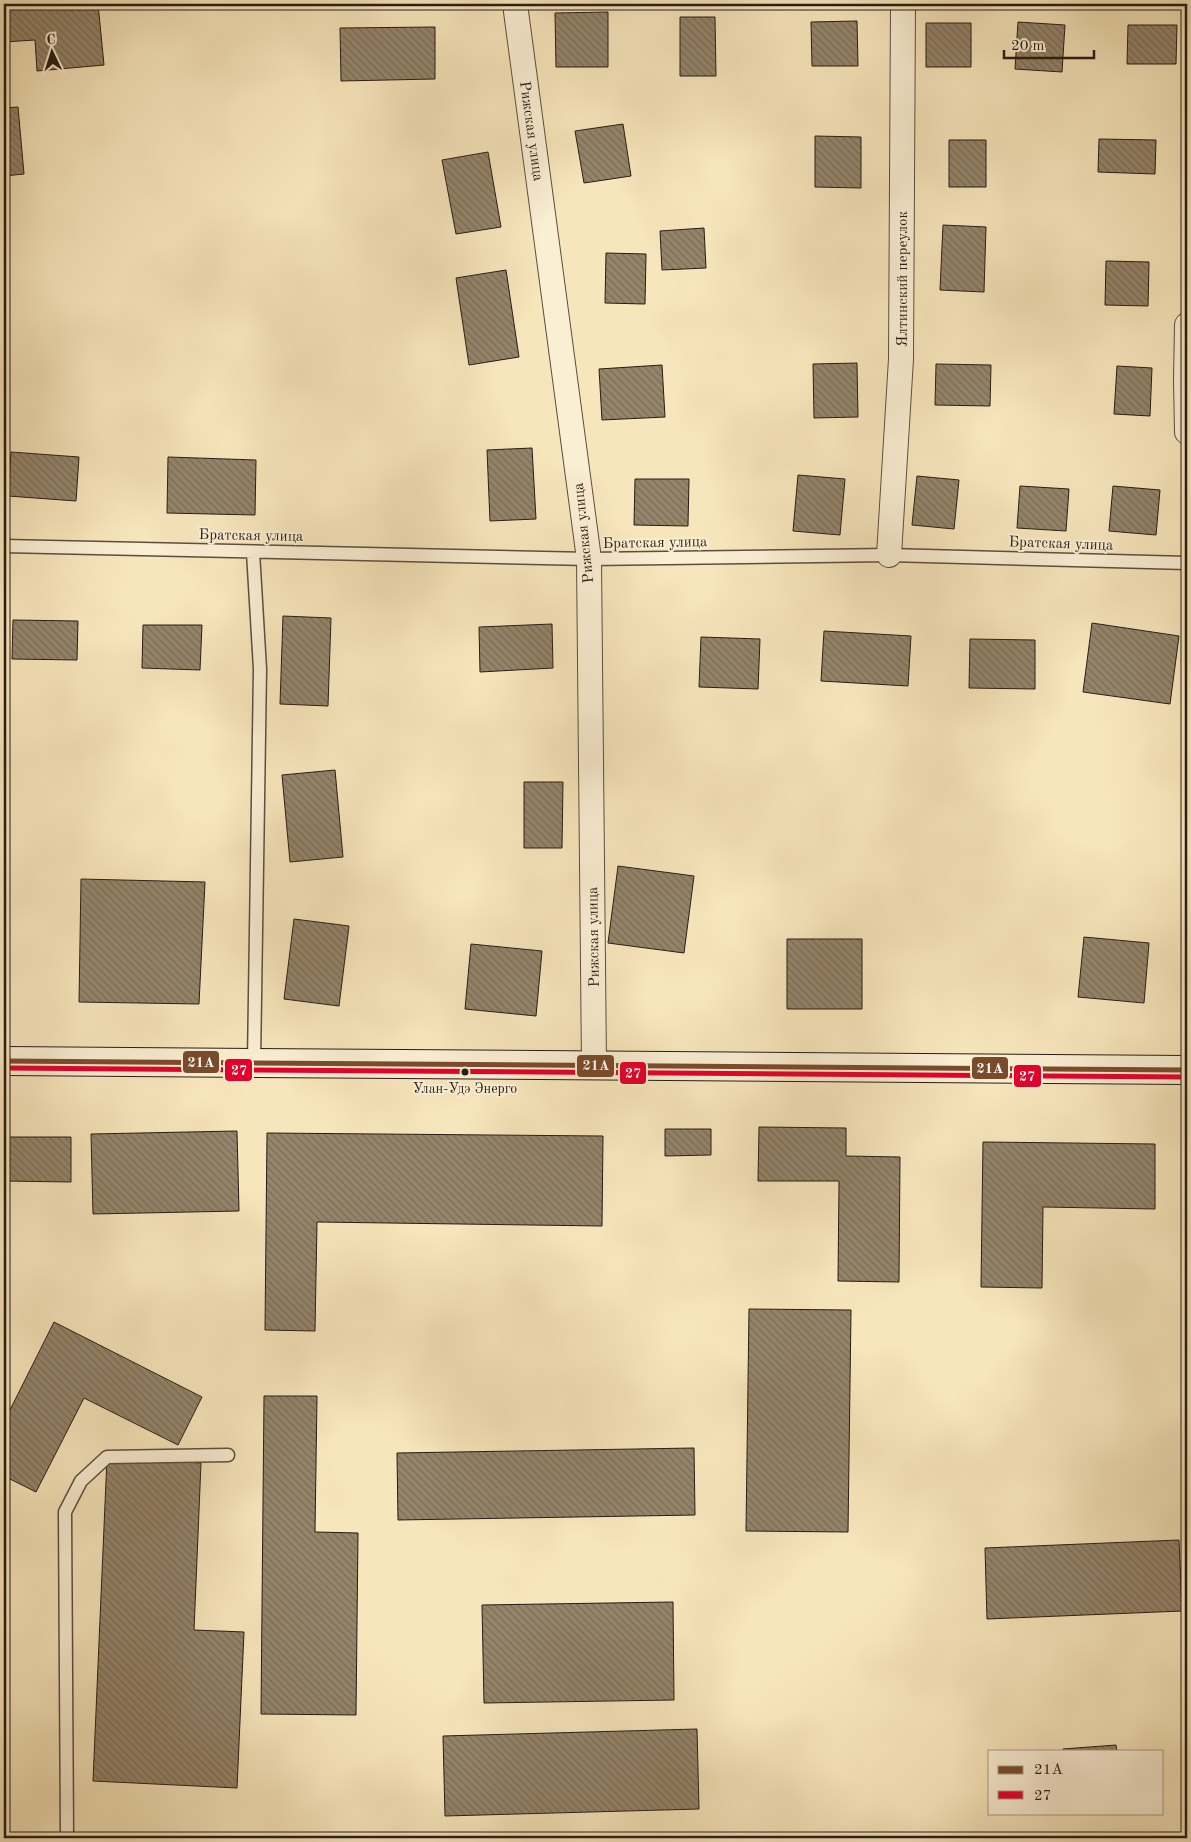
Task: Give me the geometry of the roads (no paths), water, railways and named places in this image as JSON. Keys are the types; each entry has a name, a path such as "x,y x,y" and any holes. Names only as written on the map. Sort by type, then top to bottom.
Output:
{"main road":[{"path":"4,1061 1187,1070"}],"street":[{"name":"Рижская улица","path":"515,4 589,559 594,1066"},
{"name":"Ялтинский переулок","path":"889,555 901,359 904,4"},
{"path":"1187,325 1187,432"}],"lane":[{"name":"Братская улица","path":"4,546 589,559 889,555 1187,563"},
{"path":"252,552 260,669 254,1062"},
{"path":"67,1838 66,1512 81,1481 107,1456 228,1455"}],"place":[{"name":"Улан-Удэ Энерго","path":"465,1072"}]}
